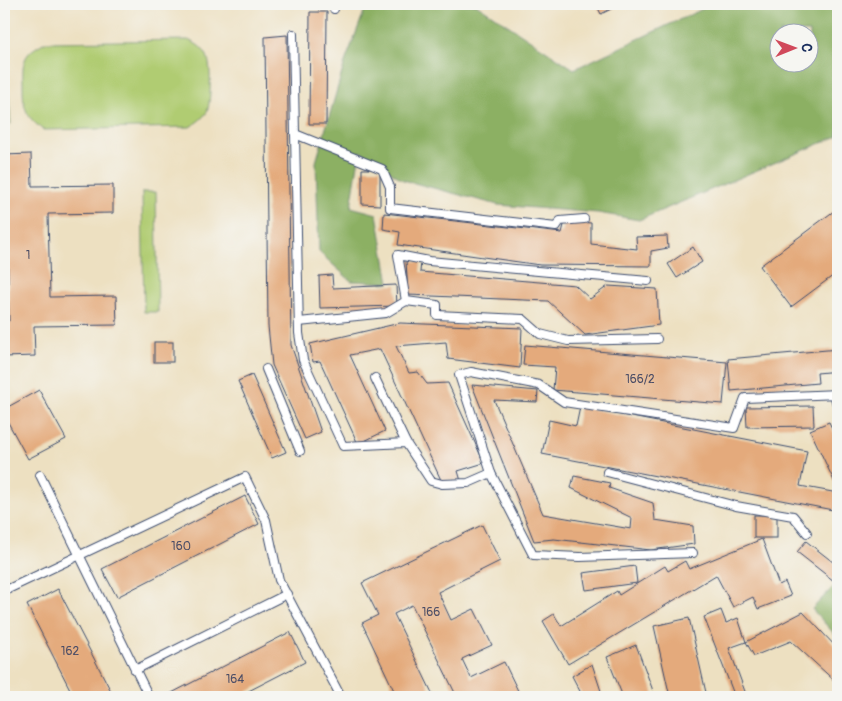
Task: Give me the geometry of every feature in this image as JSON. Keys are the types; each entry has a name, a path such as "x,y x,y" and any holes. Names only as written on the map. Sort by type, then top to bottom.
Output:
{"lane":[{"path":"293,34 299,322 302,360 343,446 406,443"},
{"path":"295,134 382,169 390,187 390,208 556,227 560,221 584,219"},
{"path":"406,301 398,255 429,261 648,281"},
{"path":"299,322 386,314 406,301 437,304 438,315 523,320 540,334 568,341 656,339"},
{"path":"266,369 300,451"},
{"path":"693,554 580,557 533,556 490,473 459,375 471,372 539,385 564,402 734,428 745,398 836,394 838,408"},
{"path":"375,378 406,443 431,481 442,484 468,483 490,473"},
{"path":"607,472 736,506 793,516 808,534"},
{"path":"40,475 149,697"},
{"path":"4,591 244,477 266,520 280,580 341,697"},
{"path":"135,670 287,594"}],"green space":[{"path":"367,4 476,4 574,69 713,4 838,4 838,136 639,220 598,213 498,205 403,180 360,151 351,207 377,214 389,283 351,281 319,252 316,162 345,62"},
{"path":"4,36 11,124 4,124"},
{"path":"188,40 206,54 210,82 207,112 190,127 43,130 28,115 24,104 23,91 24,63 26,57 31,52 45,42"},
{"path":"142,192 156,192 158,312 144,312"},
{"path":"838,582 838,638 812,609"}],"building":[{"path":"596,4 621,4 601,14"},
{"path":"310,12 327,12 326,124 309,124"},
{"path":"287,35 291,345 321,432 305,439 272,365 268,326 265,37"},
{"path":"31,154 32,186 113,185 113,213 48,214 50,297 116,296 117,325 34,326 35,356 4,357 4,321 9,321 4,155"},
{"path":"362,169 380,169 380,205 362,204"},
{"path":"838,208 838,272 791,307 760,266"},
{"path":"384,213 562,233 565,221 591,223 591,244 637,249 636,237 667,236 668,248 651,251 651,266 540,265 398,245 400,232 383,229"},
{"path":"693,247 702,262 677,278 668,264"},
{"path":"406,260 421,262 420,272 575,285 590,299 608,286 657,289 659,325 585,335 548,301 408,295"},
{"path":"332,275 333,288 396,285 397,306 320,308 319,276"},
{"path":"400,323 522,328 520,368 448,359 446,342 396,346 409,373 418,372 427,384 448,383 484,463 458,471 461,481 441,480 380,349 350,355 385,431 358,444 320,361 313,362 310,344"},
{"path":"154,342 173,342 173,362 154,362"},
{"path":"525,345 727,362 723,404 553,390 555,367 523,365"},
{"path":"838,349 838,371 817,373 818,383 731,391 728,359"},
{"path":"252,375 286,452 272,458 238,381"},
{"path":"472,385 538,391 537,402 494,400 543,514 631,529 632,518 571,488 574,476 610,483 609,488 653,503 655,520 693,526 694,544 651,550 554,539 534,541"},
{"path":"39,390 66,439 28,459 4,415 4,409"},
{"path":"813,406 814,426 747,427 746,407"},
{"path":"580,407 807,451 800,486 838,493 838,511 542,454 549,420 576,426"},
{"path":"829,422 838,441 838,481 835,483 810,430"},
{"path":"245,496 259,524 117,597 102,569"},
{"path":"754,515 777,515 777,538 754,538"},
{"path":"482,525 500,561 438,592 451,620 474,609 492,645 462,659 471,678 504,662 521,697 457,697 412,605 394,614 434,697 397,697 362,623 378,615 362,583"},
{"path":"762,539 779,585 785,582 791,596 758,609 753,597 733,607 716,575 568,664 543,621 554,614 561,626 617,591 619,595 665,566 668,571 685,561 689,569"},
{"path":"806,541 838,566 838,575 834,581 797,552"},
{"path":"635,566 637,583 586,590 583,573"},
{"path":"58,589 114,697 74,697 27,605"},
{"path":"721,610 726,623 738,618 746,642 729,648 747,697 735,697 704,617"},
{"path":"803,612 838,649 838,684 791,641 754,656 746,642"},
{"path":"689,618 707,697 670,697 654,626"},
{"path":"290,632 305,662 237,697 164,697"},
{"path":"636,645 654,697 623,697 607,657"},
{"path":"592,664 603,697 583,697 572,676"}]}
